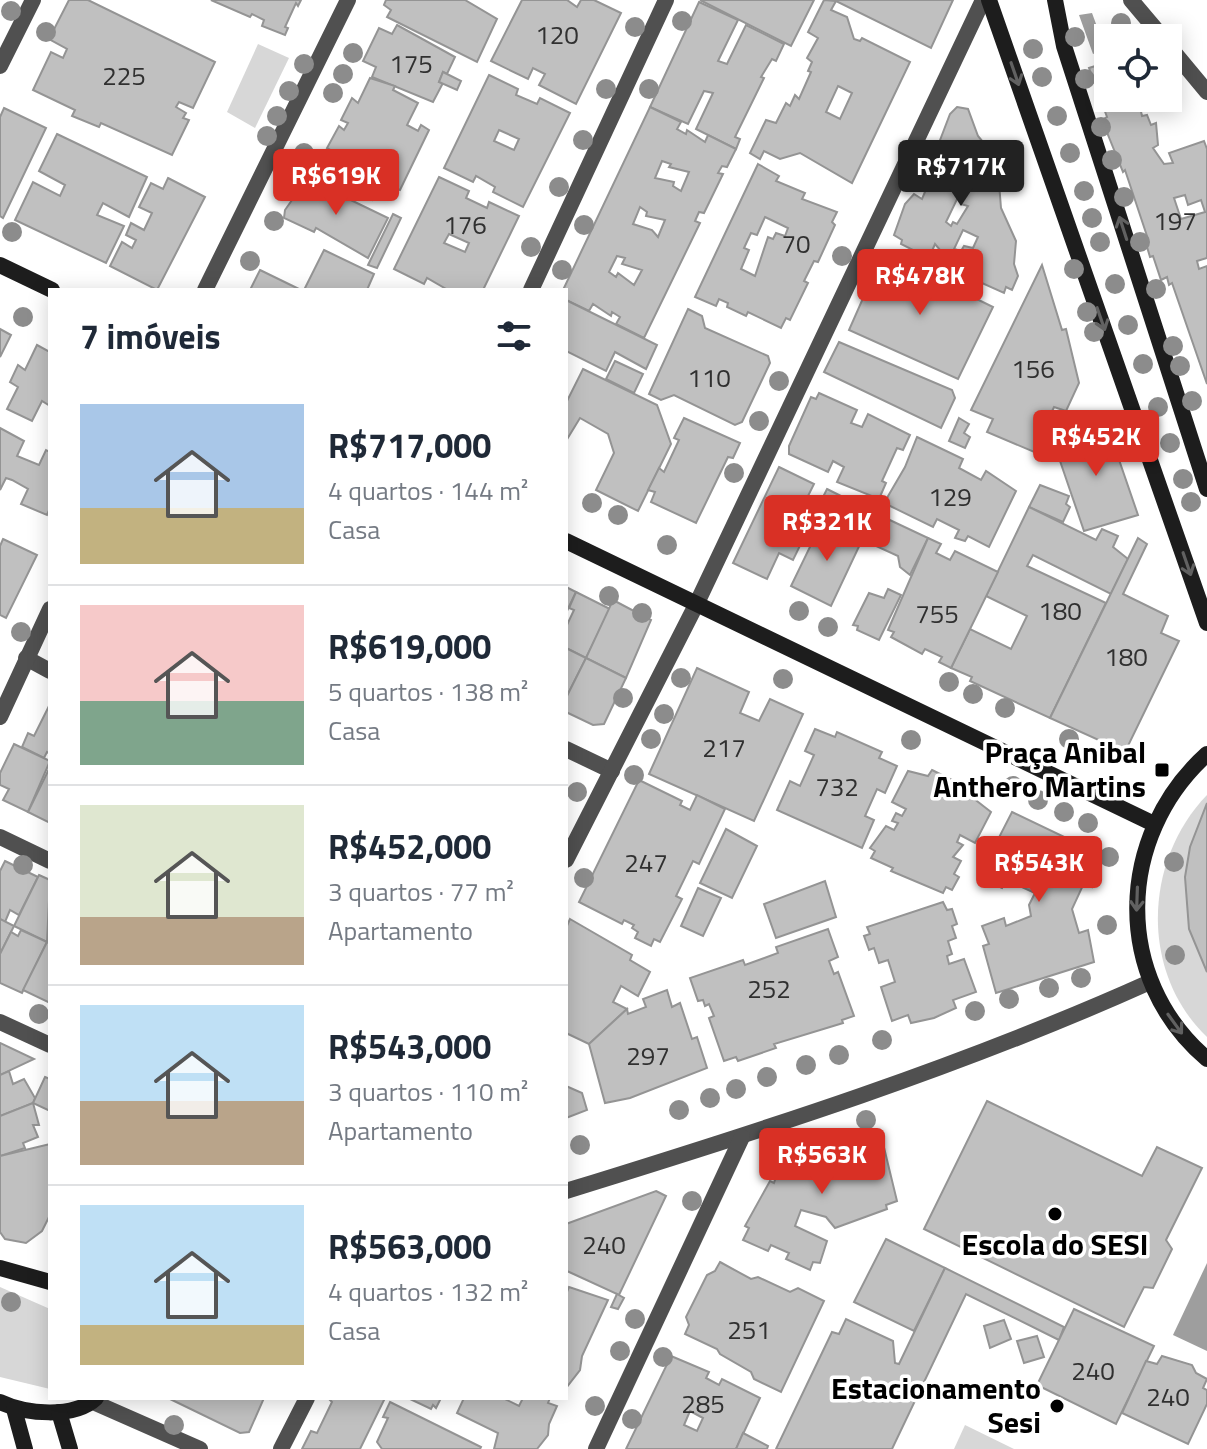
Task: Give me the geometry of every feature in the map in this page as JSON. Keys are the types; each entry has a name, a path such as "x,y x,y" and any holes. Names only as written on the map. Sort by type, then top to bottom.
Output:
{"street":[{"path":"0,66 33,0"},
{"path":"206,288 348,0"},
{"path":"532,288 666,0"},
{"path":"568,856 696,605 986,0"},
{"path":"986,0 1207,623"},
{"path":"1055,0 1064,46 1207,489"},
{"path":"1131,0 1151,24"},
{"path":"1182,62 1207,92"},
{"path":"0,265 48,288"},
{"path":"568,542 1154,824"},
{"path":"0,717 48,613"},
{"path":"26,658 48,670"},
{"path":"568,750 612,771"},
{"path":"1207,754 1178,784 1154,824 1144,849 1136,902 1141,956 1150,982 1177,1029 1207,1059"},
{"path":"0,837 48,860"},
{"path":"568,1190 742,1137 1052,1026 1150,982"},
{"path":"0,1022 48,1044"},
{"path":"596,1449 742,1137"},
{"path":"2,1262 48,1280"},
{"path":"25,1449 7,1406 59,1412 94,1400 200,1449"},
{"path":"281,1449 306,1400"},
{"path":"59,1412 70,1449"}],"shaded area":[{"path":"1092,13 1096,24 1093,54 1079,15"},
{"path":"258,44 289,58 255,128 227,112"},
{"path":"1207,795 1207,1037 1185,1011 1169,981 1161,949 1158,916 1161,883 1171,851 1186,821"},
{"path":"1207,1263 1207,1351 1173,1335"},
{"path":"0,1287 48,1308 48,1389 0,1377"},
{"path":"965,1425 1014,1449 954,1449"}],"building":[{"path":"69,0 88,0 215,62 193,108 179,102 176,107 186,113 183,118 189,120 172,155 101,123 99,127 72,116 75,110 33,90 51,52 63,58 67,49 49,39"},
{"path":"211,0 301,0 298,6 296,3 285,27 288,28 285,35 262,26 264,20 252,14 250,17"},
{"path":"386,0 465,0 497,19 477,62 387,17 391,10 384,5"},
{"path":"522,0 567,0 577,7 581,0 594,0 621,13 576,104 539,85 545,74 533,68 528,79 491,61"},
{"path":"700,0 814,0 791,46"},
{"path":"824,0 836,1 831,10 847,17 854,39 860,41 862,38 910,62 852,183 800,153 780,159 764,151 760,159 750,153 766,120 776,123 786,103 790,106 795,95 799,99 811,72 808,71 812,62 807,58 818,38 808,32","holes":["838,86 852,93 840,119 826,112"]},
{"path":"834,0 953,0 931,48"},
{"path":"699,2 738,20 718,61 727,64 746,25 784,44 776,61 772,59 761,77 764,78 735,137 740,139 736,149 696,129 713,93 704,91 688,124 650,107"},
{"path":"397,25 455,57 447,74 443,72 439,82 443,83 433,102 372,77 376,67 363,61 379,28 392,34"},
{"path":"443,72 461,81 457,90 439,82"},
{"path":"489,75 518,89 516,95 537,104 540,98 570,113 523,207 493,192 495,187 476,176 473,182 444,168","holes":["499,130 519,139 514,150 494,141"]},
{"path":"370,78 395,86 393,90 418,103 407,125 418,131 421,125 429,130 400,190 391,187 394,181 383,175 372,200 346,187 345,191 338,186 340,182 324,175 334,152 327,148 339,126 344,130 348,123 341,120 352,98 358,103"},
{"path":"650,107 681,122 677,129 686,134 687,130 705,142 708,135 736,149 727,167 722,166 718,173 723,174 704,213 699,212 695,221 700,223 644,338 616,324 620,317 612,312 611,316 593,304 589,311 568,301 568,288 564,288","holes":["662,161 671,164 669,167 689,172 681,191 673,186 674,182 655,178","640,207 647,212 646,216 665,220 658,237 652,230 633,224","617,256 625,258 622,264 642,270 634,285 618,273 616,277 609,272"]},
{"path":"957,107 968,109 978,136 987,147 982,165 989,170 995,185 999,183 1001,208 1016,241 1014,264 1018,276 1012,290 1006,287 1004,293 973,279 975,275 966,270 969,262 940,250 935,244 929,258 901,244 902,240 894,235 905,204 914,194 922,199 925,192 917,187 922,167 937,148 950,114","holes":["965,155 977,161 970,174 959,168","959,195 965,196 961,204 968,206 957,224 953,222 951,226 946,222","963,230 978,237 973,248 964,246 961,251 954,249"]},
{"path":"4,108 46,128 3,218 0,216 0,117"},
{"path":"1105,112 1141,112 1142,116 1147,115 1151,125 1156,123 1158,145 1153,148 1164,164 1173,163 1169,153 1204,141 1207,149 1207,258 1197,261 1199,269 1207,266 1207,384 1172,283 1169,285 1167,277 1161,280 1153,256 1150,257 1145,240 1148,239 1125,170 1123,172 1102,120 1107,117","holes":["1185,195 1188,205 1201,200 1205,212 1181,219 1174,198"]},
{"path":"57,134 147,177 129,217 103,203 97,215 124,226 106,263 15,220 33,182 60,196 65,185 39,171"},
{"path":"758,164 779,176 776,181 805,193 802,199 837,212 832,222 835,225 818,262 814,261 804,281 808,283 790,320 786,318 781,328 748,312 746,316 727,307 728,303 719,299 716,306 695,297","holes":["765,217 788,228 785,236 776,233 773,239 768,237 755,276 741,269 749,250 744,248 751,233 757,235"]},
{"path":"301,176 388,218 368,258 316,228 314,232 284,218 285,210 299,190"},
{"path":"439,177 469,191 466,198 487,208 489,202 519,216 484,288 444,288 427,278 424,284 394,269","holes":["449,234 469,243 465,252 444,243"]},
{"path":"168,178 205,197 158,288 153,288 110,266 122,242 132,248 136,240 126,235 131,223 144,230 152,213 139,207 151,183 163,189"},
{"path":"393,214 401,218 377,268 368,265"},
{"path":"324,250 374,274 368,288 305,288"},
{"path":"883,253 993,307 958,379 849,330"},
{"path":"1042,265 1062,330 1066,329 1079,383 1066,411 1054,407 1050,416 1061,420 1050,447 1043,445 1039,454 987,432 993,419 971,410"},
{"path":"260,270 297,288 251,288"},
{"path":"568,301 657,345 646,369 615,352 606,371 568,352"},
{"path":"688,309 702,316 705,328 768,356 770,363 742,422 735,425 674,395 661,400 649,394"},
{"path":"0,329 11,335 0,357"},
{"path":"839,342 952,390 955,398 941,428 824,372"},
{"path":"37,345 48,351 48,405 42,401 32,421 7,409 18,387 10,382 18,365 25,370"},
{"path":"615,361 643,374 634,393 606,379"},
{"path":"583,369 657,405 671,444 638,511 596,490 614,453 608,434 580,418 568,438 568,399"},
{"path":"819,393 857,410 851,423 862,427 868,414 910,435 903,450 897,448 882,481 886,483 879,499 837,482 844,467 833,461 828,472 789,454 789,446 811,397 816,399"},
{"path":"684,418 740,443 733,458 728,457 696,523 651,502 655,492 648,490 659,468 664,472 679,440 674,438"},
{"path":"959,418 969,424 964,433 970,437 965,448 949,441"},
{"path":"1106,422 1138,515 1084,531 1059,458 1063,438"},
{"path":"0,428 24,441 17,456 39,465 48,451 47,515 21,504 28,489 12,480 6,478 0,490"},
{"path":"917,437 963,459 959,468 981,480 986,471 1016,491 989,547 968,536 965,541 955,538 959,530 937,519 933,527 884,503 905,467"},
{"path":"779,467 814,484 801,510 814,517 793,560 779,553 767,579 733,563"},
{"path":"1040,485 1069,496 1066,504 1070,507 1063,522 1029,507"},
{"path":"827,489 877,514 866,536 815,513"},
{"path":"1029,507 1096,540 1102,529 1118,536 1113,547 1128,559 1111,594 1033,555 1027,566 1106,603 1050,718 970,681 972,677 951,668 970,629 1011,649 1027,616 986,596"},
{"path":"877,514 928,538 910,575 900,567 898,556 876,546 877,542 866,536"},
{"path":"823,520 863,538 831,606 791,586"},
{"path":"928,538 941,544 936,553 950,560 955,551 998,572 951,668 939,662 942,657 925,649 922,654 891,637 894,632 888,630"},
{"path":"1138,538 1147,544 1123,594 1168,616 1161,633 1179,641 1125,752 1050,718"},
{"path":"3,539 37,555 6,618 0,615 0,546"},
{"path":"568,588 576,592 568,609"},
{"path":"888,589 901,595 879,640 853,625 869,593 884,598"},
{"path":"576,592 610,609 586,658 568,649 568,623 574,610 569,608"},
{"path":"613,600 651,620 626,678 586,658"},
{"path":"568,649 586,658 568,694"},
{"path":"586,658 626,678 604,724 593,725 568,713 568,694"},
{"path":"697,668 749,692 740,713 759,721 770,699 803,714 754,821 649,774"},
{"path":"48,708 48,753 44,758 22,747 28,733 34,736"},
{"path":"815,729 835,737 837,732 882,752 879,758 897,766 885,793 877,789 865,816 874,820 862,848 777,810 790,781 800,786 814,755 805,751"},
{"path":"14,744 48,760 28,812 3,800 9,789 0,785 0,773"},
{"path":"932,770 976,792 973,798 991,812 975,843 960,835 957,842 963,845 953,857 961,861 954,874 959,877 952,890 946,887 943,893 891,871 893,868 871,858 875,851 870,848 886,826 894,830 898,823 892,821 896,813 902,816 906,809 892,802 908,771 928,776"},
{"path":"48,771 48,822 28,812"},
{"path":"639,780 682,801 680,805 690,810 697,795 725,809 699,864 693,861 676,896 682,899 660,942 654,939 651,946 635,938 638,932 632,928 634,925 624,920 622,924 579,902"},
{"path":"1207,803 1207,972 1189,929 1185,877 1190,847"},
{"path":"1012,812 1104,856 1092,887 1084,883 1072,909 1079,933 1088,930 1094,962 996,993 983,946 989,944 982,926 1004,918 1006,926 1031,916 1029,905 1035,893 1006,880 1002,888 984,880 995,858 990,855"},
{"path":"726,829 757,846 732,898 700,883"},
{"path":"5,861 38,877 19,915 10,910 5,922 0,919 0,871"},
{"path":"39,875 48,879 47,942 14,926"},
{"path":"825,881 836,917 776,938 764,904"},
{"path":"698,888 721,898 703,936 681,926"},
{"path":"943,902 947,910 952,909 957,924 952,926 956,938 948,941 952,954 947,956 949,964 964,959 976,992 953,1000 956,1008 934,1018 911,1023 908,1015 892,1021 881,987 895,982 888,960 879,963 874,948 869,950 864,936 870,934 867,927"},
{"path":"0,919 14,926 0,954"},
{"path":"570,919 632,955 630,960 650,972 638,996 621,986 613,1002 627,1009 589,1044 568,1034"},
{"path":"828,929 838,957 829,961 834,974 838,972 854,1016 842,1020 843,1023 774,1044 776,1048 738,1061 736,1057 724,1061 709,1018 714,1016 709,1004 705,1006 703,1000 698,1001 690,978 743,960 745,965 778,953 776,947"},
{"path":"21,930 47,942 22,993 0,983 0,954 11,932 18,936"},
{"path":"47,942 48,1002 23,990"},
{"path":"667,990 672,1007 680,1003 692,1039 697,1037 707,1068 630,1098 605,1103 589,1044 627,1009 628,1014 646,1007 643,999"},
{"path":"0,1043 34,1059 0,1075"},
{"path":"9,1071 13,1084 24,1079 35,1098 33,1103 0,1116 0,1075"},
{"path":"45,1077 48,1078 48,1110 33,1103"},
{"path":"568,1087 582,1093 587,1110 568,1117"},
{"name":"Escola do SESI","path":"987,1101 1142,1176 1157,1147 1202,1168 1166,1240 1172,1249 1153,1288 1144,1287 1124,1327 924,1229"},
{"path":"33,1103 39,1125 33,1125 38,1137 23,1143 25,1148 0,1156 0,1116"},
{"path":"868,1130 870,1134 880,1131 897,1201 886,1205 887,1209 835,1228 826,1217 801,1210 795,1226 827,1241 820,1263 813,1262 810,1270 786,1259 789,1253 771,1245 768,1251 743,1240 749,1228 745,1226 770,1181 774,1183 780,1164 807,1153 809,1157 820,1154 818,1150"},
{"path":"48,1144 48,1219 42,1231 26,1243 5,1239 0,1232 0,1156"},
{"path":"656,1191 666,1196 619,1295 568,1271 568,1223"},
{"path":"886,1239 945,1268 914,1331 854,1302"},
{"path":"720,1262 751,1279 758,1277 790,1292 798,1288 824,1301 781,1392 754,1379 751,1372 720,1354 717,1349 685,1334 689,1325 686,1317 707,1275 715,1271"},
{"path":"945,1268 1064,1327 1059,1340 966,1294 892,1449 776,1449 832,1332 839,1334 846,1319 893,1341 895,1363 899,1364"},
{"path":"569,1287 608,1300 582,1356 580,1370 568,1385"},
{"path":"617,1294 624,1298 618,1309 611,1307"},
{"path":"1074,1309 1154,1346 1116,1424 1037,1385"},
{"path":"1004,1320 1011,1339 990,1348 984,1326"},
{"path":"1037,1336 1044,1357 1024,1363 1017,1341"},
{"path":"671,1356 709,1372 706,1378 719,1385 722,1379 760,1398 736,1449 626,1449","holes":["690,1411 703,1418 697,1431 684,1425"]},
{"path":"1162,1356 1192,1365 1196,1373 1207,1379 1203,1388 1207,1390 1207,1404 1188,1444 1122,1413 1146,1361 1157,1364"},
{"path":"172,1400 263,1400 249,1432 240,1433"},
{"path":"330,1400 384,1400 360,1449 302,1449 311,1431 317,1433 332,1402"},
{"path":"412,1400 440,1400 436,1408 433,1405 431,1409"},
{"path":"463,1400 507,1400 519,1406 522,1400 549,1400 548,1403 557,1406 548,1435 537,1449 494,1449 498,1433 457,1413"},
{"path":"390,1402 480,1449 382,1449 377,1442 388,1418 383,1417"},
{"path":"743,1433 768,1446 767,1449 736,1449"}],"place":[{"name":"Praça Anibal Anthero Martins","path":"1162,770"},
{"name":"Escola do SESI","path":"1055,1214"},
{"name":"Estacionamento Sesi","path":"1057,1406"}]}
